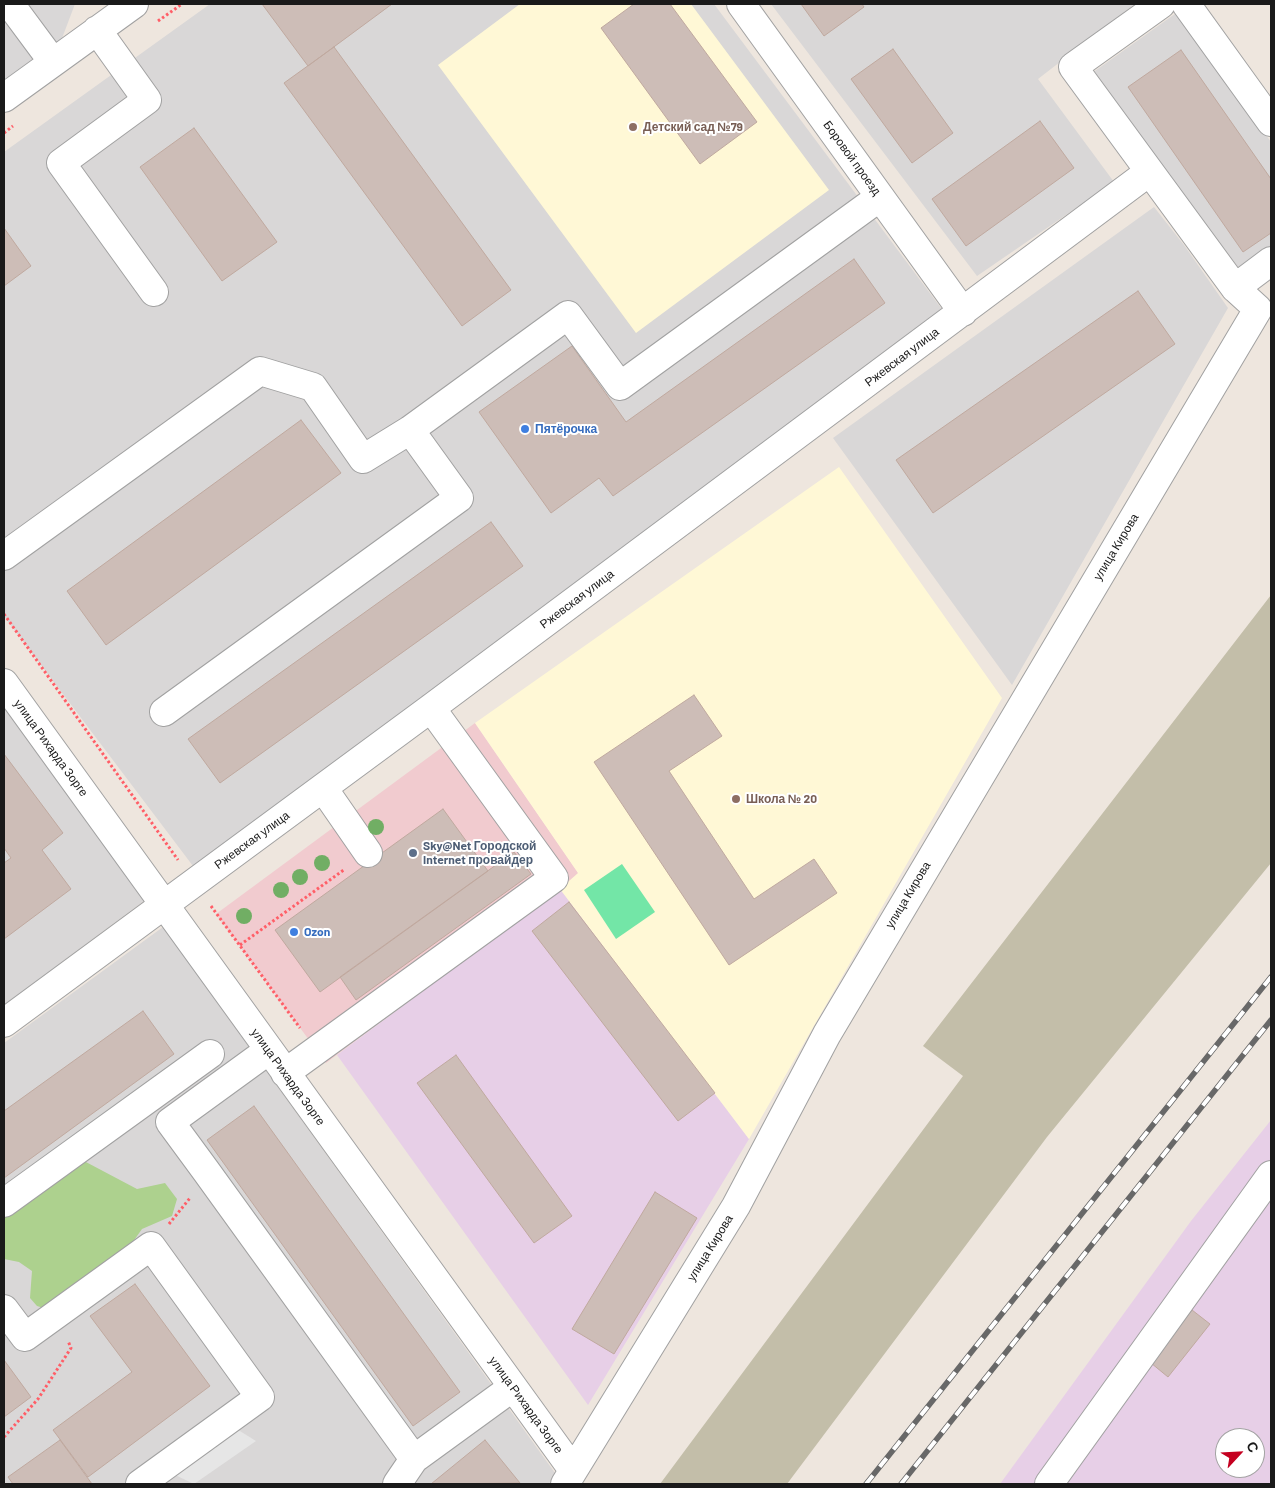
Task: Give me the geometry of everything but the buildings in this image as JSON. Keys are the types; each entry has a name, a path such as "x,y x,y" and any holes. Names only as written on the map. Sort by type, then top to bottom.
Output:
{"street":[{"path":"10,4 53,62"},
{"path":"4,98 134,4"},
{"name":"Боровой проезд","path":"741,4 964,312"},
{"path":"1161,4 1073,67 1235,288 1271,261"},
{"path":"1186,4 1271,122"},
{"path":"97,30 148,100 61,163 154,292"},
{"name":"Ржевская улица","path":"4,1023 432,708 1149,172"},
{"path":"4,556 260,371 313,388 363,459 410,430 568,315 620,386 880,197"},
{"name":"улица Кирова","path":"569,1477 736,1206 827,1034 1258,309 1235,288"},
{"path":"164,712 459,498 410,430"},
{"name":"улица Рихарда Зорге","path":"4,683 513,1387 569,1477"},
{"path":"286,1073 554,878 432,708"},
{"path":"323,788 368,853"},
{"path":"270,1050 170,1122 414,1459"},
{"path":"4,1203 210,1054"},
{"path":"1049,1484 1271,1175"},
{"path":"4,1309 24,1337 151,1246 260,1397 140,1484"},
{"path":"396,1484 414,1459 513,1387"}],"path":[{"path":"4,614 316,1051"},
{"path":"240,945 368,853"},
{"path":"151,1246 186,1204 206,1171"},
{"path":"4,1437 38,1399 71,1348 59,1312"}],"shaded area":[{"path":"4,4 75,4 53,62 4,98"},
{"path":"210,4 714,4 944,312 196,870 4,616 4,152"},
{"name":"Детский сад №79","path":"520,4 691,4 829,190 636,333 438,65"},
{"path":"771,4 1135,4 1038,79 1114,182 977,276"},
{"path":"1179,11 1271,142 1271,246 1240,270 1092,73"},
{"path":"1154,207 1184,245 1228,308 1012,685 833,438"},
{"name":"Школа № 20","path":"839,467 1002,698 749,1139 560,889 578,873 475,723"},
{"path":"1271,595 1271,863 1047,1137 787,1484 660,1484 963,1076 923,1046"},
{"path":"4,707 144,901 4,1005"},
{"path":"475,723 579,874 326,1063 216,914"},
{"path":"560,889 749,1139 588,1405 337,1055"},
{"path":"163,927 555,1473 549,1484 4,1484 4,1043"},
{"path":"1271,1120 1271,1484 1000,1484 1191,1221"},
{"path":"235,1428 256,1441 194,1484 171,1473"}],"green space":[{"path":"622,864 655,912 616,939 584,890"},
{"path":"84,1161 137,1189 165,1183 177,1199 172,1216 142,1229 120,1260 50,1310 37,1306 30,1298 32,1271 19,1262 4,1259 4,1216"}],"railway":[{"path":"866,1484 1271,977"},
{"path":"901,1484 1271,1020"}],"place":[{"name":"Детский сад №79","path":"633,127"},
{"name":"Пятёрочка","path":"525,429"},
{"name":"Школа № 20","path":"736,799"},
{"name":"Sky@Net Городской Internet провайдер","path":"413,853"},
{"name":"Ozon","path":"294,932"}]}
